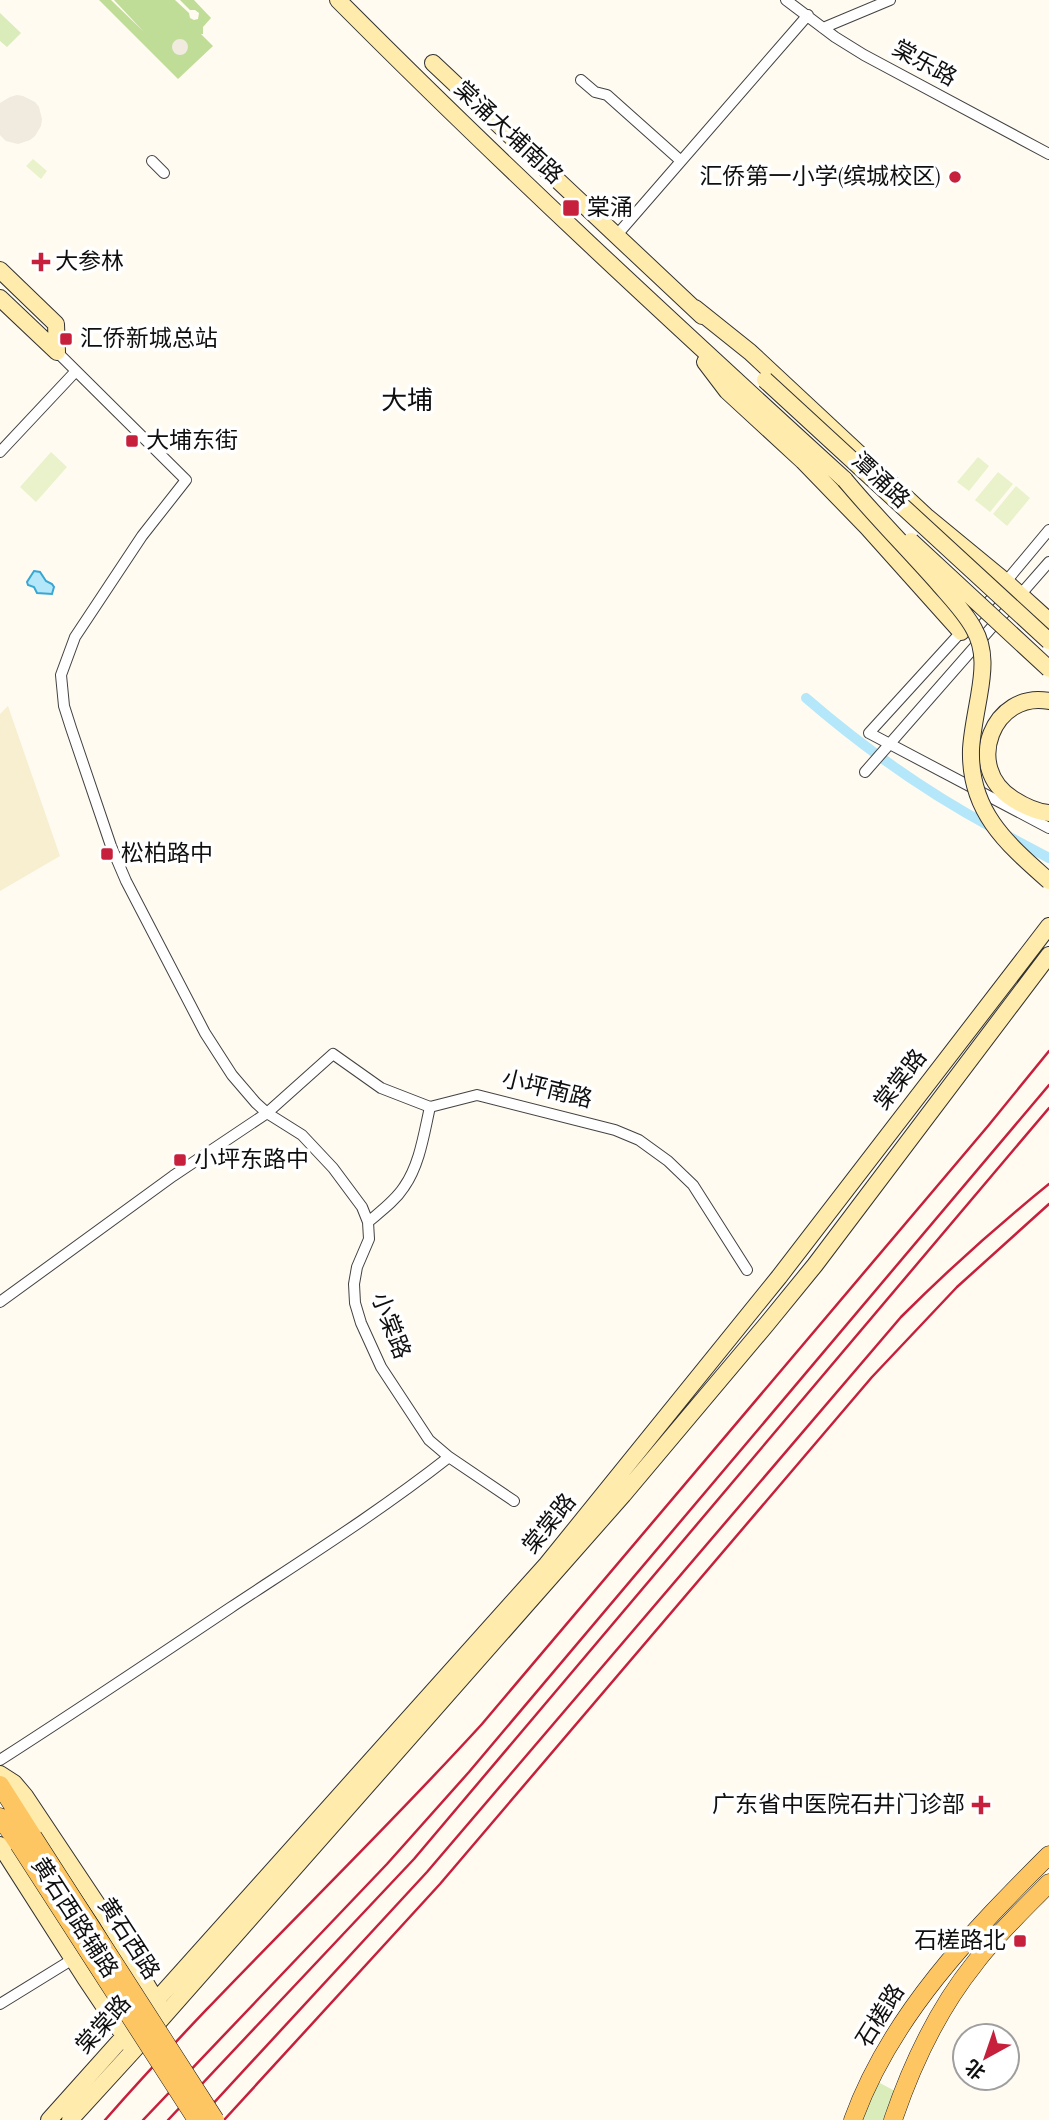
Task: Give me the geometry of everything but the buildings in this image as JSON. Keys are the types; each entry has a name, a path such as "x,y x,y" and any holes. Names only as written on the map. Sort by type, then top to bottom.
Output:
{"main road":[{"name":"黄石西路","path":"0,1785 26,1840 197,2120"},
{"name":"黄石西路","path":"0,1816 26,1840 215,2120"},
{"name":"石槎路","path":"853,2120 880,2063 923,1994 958,1950 1049,1855"},
{"path":"893,2120 921,2050 963,1979 996,1939 1049,1884"}],"street":[{"name":"棠涌大埔南路","path":"338,0 418,80 679,326"},
{"name":"棠乐路","path":"786,0 863,55 1049,154"},
{"path":"823,28 890,0"},
{"path":"616,236 808,15"},
{"name":"棠涌大埔南路","path":"433,63 695,308"},
{"path":"418,80 433,63"},
{"path":"581,80 595,92 607,95 681,161"},
{"path":"152,161 164,173"},
{"path":"0,270 56,324 57,352"},
{"path":"0,298 186,480 142,536 75,637 61,675 61,690 111,846 126,881 205,1033 237,1082 256,1103 267,1113 302,1135 333,1168 362,1207 368,1222 390,1204 405,1186 415,1167 430,1107 382,1088 333,1054 267,1113 173,1176 0,1302"},
{"path":"695,308 750,352 927,517 1021,595 1046,633"},
{"name":"潭涌路","path":"695,308 765,380 1046,633"},
{"path":"679,326 727,390 831,489 961,632"},
{"name":"潭涌路","path":"679,326 1049,669"},
{"path":"0,452 76,371"},
{"path":"845,480 953,600 975,629 983,665 971,747 975,789 982,808 999,834 1049,881"},
{"path":"1049,530 1006,582 869,733 1049,828"},
{"path":"865,772 1049,562"},
{"path":"916,682 933,696"},
{"path":"1049,701 1024,702 1009,711 989,736 986,753 989,771 1005,794 1023,806 1049,813"},
{"name":"棠棠路","path":"70,2120 129,2043 547,1564 779,1277 1049,926"},
{"path":"766,1325 816,1249 1026,967 1049,946"},
{"name":"棠棠路","path":"160,2008 623,1495 815,1265 1049,955"},
{"name":"小坪南路","path":"430,1107 478,1095 615,1130 639,1140 668,1161 693,1185 747,1270"},
{"name":"小棠路","path":"368,1222 369,1239 357,1267 354,1284 355,1303 361,1322 391,1383 429,1440 449,1457 514,1501"},
{"path":"0,1760 285,1572 449,1457"},
{"name":"黄石西路辅路","path":"0,1774 14,1783 25,1796 128,1953 160,2008"},
{"name":"黄石西路辅路","path":"0,1845 129,2043"},
{"path":"85,1979 128,1953"},
{"path":"0,2004 73,1959"},
{"name":"棠棠路","path":"49,2120 129,2043"}],"shaded area":[{"path":"180,39 188,47 180,55 172,47"},
{"path":"17,95 35,102 42,119 35,136 18,144 6,141 0,135 0,103"},
{"path":"8,706 60,856 0,891 0,714"}],"green space":[{"path":"99,0 111,0 144,32 114,0 175,0 194,20 198,19 199,13 190,10 180,0 194,0 211,18 201,34 213,46 178,79"},
{"path":"0,13 21,33 7,47 0,41"},
{"path":"33,159 47,171 41,179 26,166"},
{"path":"51,452 67,467 36,502 20,487"},
{"path":"978,457 989,466 969,491 957,482"},
{"path":"998,472 1013,484 990,512 975,500"},
{"path":"1016,486 1030,498 1007,526 993,514"},
{"path":"878,2082 895,2091 884,2120 861,2120"}],"water":[{"path":"34,571 40,572 46,581 52,584 52,594 37,593 34,587 28,585 27,582"}],"waterway":[{"path":"806,698 850,735 896,768 993,828"},
{"path":"1006,835 1049,858"}],"railway":[{"path":"105,2120 197,2019 482,1724 1049,1051"},
{"path":"143,2120 387,1864 469,1772 1049,1085"},
{"path":"168,2120 414,1859 1049,1108"},
{"path":"198,2120 427,1872 901,1317 973,1249 1049,1184"},
{"path":"224,2120 440,1884 872,1377 957,1287 1049,1204"}],"place":[{"name":"汇侨第一小学(缤城校区)","path":"955,177"},
{"name":"棠涌","path":"571,208"},
{"name":"大参林","path":"41,262"},
{"name":"汇侨新城总站","path":"66,339"},
{"name":"大埔东街","path":"132,441"},
{"name":"松柏路中","path":"107,854"},
{"name":"小坪东路中","path":"180,1160"},
{"name":"广东省中医院石井门诊部","path":"981,1805"},
{"name":"石槎路北","path":"1020,1941"}],"district":[{"name":"大埔","path":"407,401"}]}
